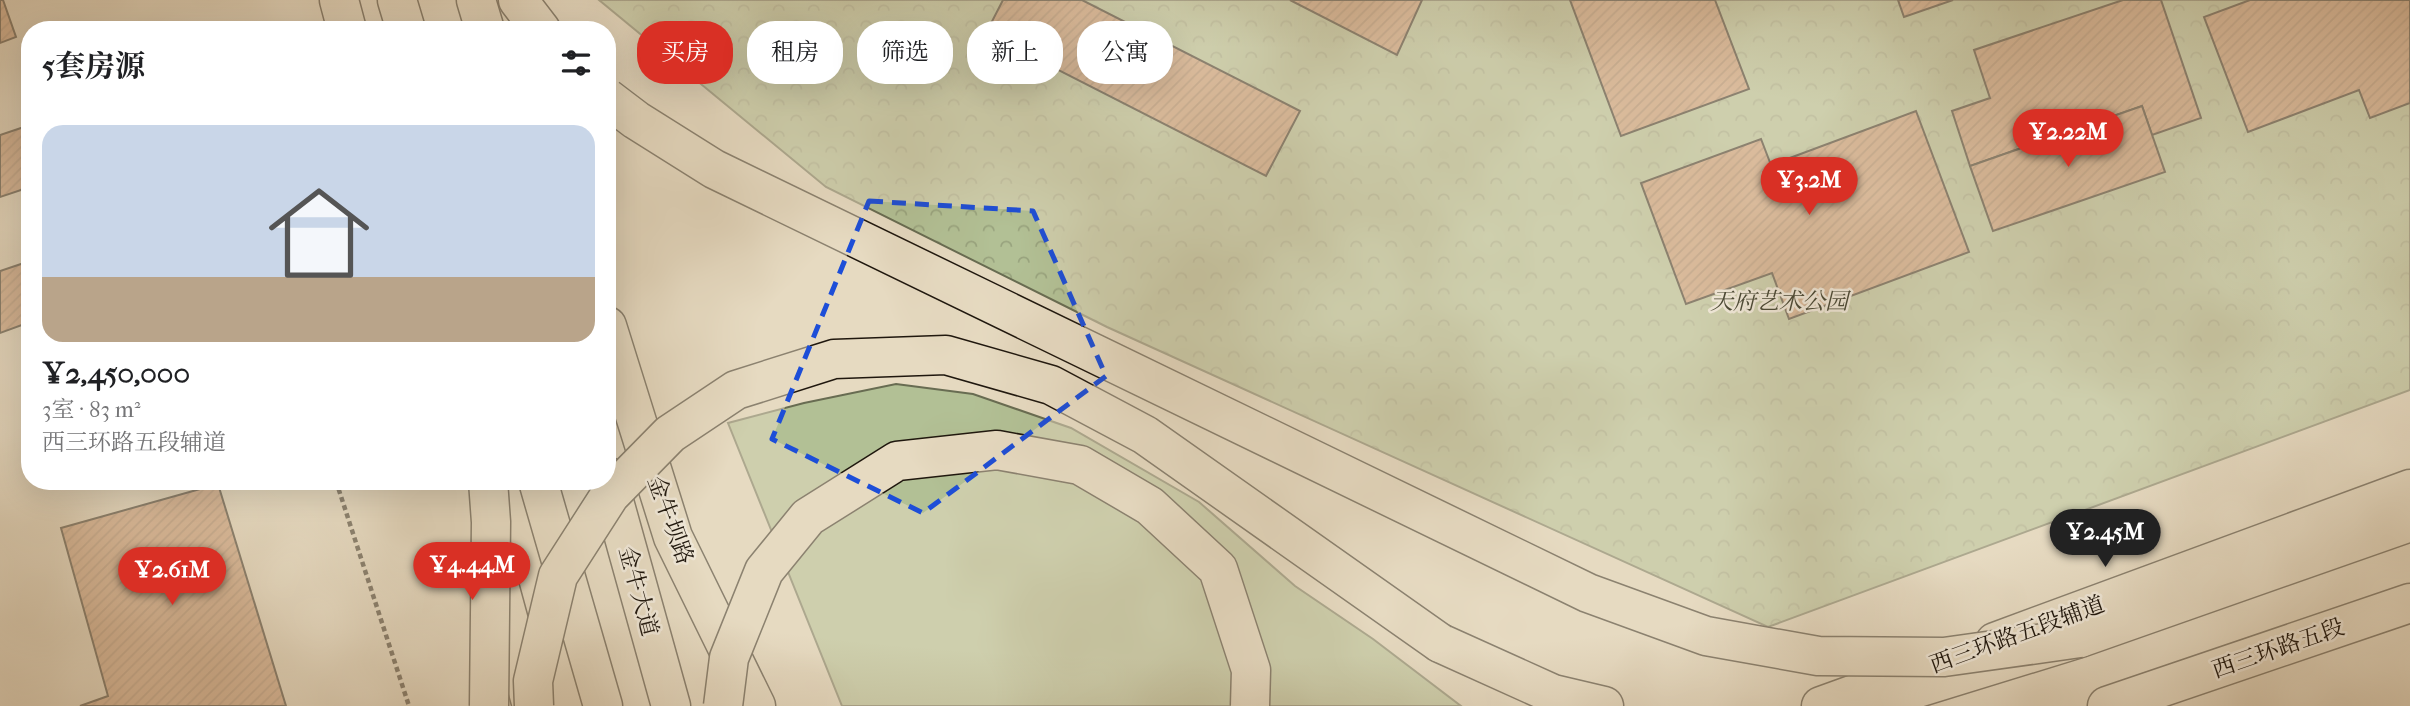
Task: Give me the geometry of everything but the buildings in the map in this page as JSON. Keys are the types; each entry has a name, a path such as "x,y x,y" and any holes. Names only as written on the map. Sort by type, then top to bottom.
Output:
{"main road":[{"path":"339,0 345,21"},
{"path":"397,0 403,21"},
{"path":"476,0 482,21"},
{"path":"505,0 511,21"},
{"path":"518,0 534,21"},
{"path":"616,105 714,169 1588,593 1706,636 1818,656 1944,657 2080,638"},
{"name":"金牛坝路","path":"616,355 673,537 755,706"},
{"path":"616,489 670,434 736,390 834,359 946,355 1051,385 1133,428 1440,643 1553,694 1604,706"},
{"path":"723,706 729,658 764,571 808,517 897,461 997,450 1080,465 1150,506 1218,569 1251,670 1250,706"},
{"name":"西三环路五段辅道","path":"1821,706 2410,489"},
{"path":"473,490 533,706"},
{"path":"489,490 491,523 489,706"},
{"path":"541,490 603,706"},
{"name":"金牛大道","path":"611,490 671,706"},
{"path":"533,706 533,681 558,576 615,490"},
{"path":"1859,706 2080,638 2410,522"},
{"name":"西三环路五段","path":"2107,706 2410,603"}],"path":[{"path":"339,490 409,706"}],"highlighted area":[{"path":"869,201 1033,211 1106,376 923,513 772,439"}],"green space":[{"name":"天府艺术公园","path":"599,0 2410,0 2410,390 1768,627 1107,327 826,187 701,84 733,84 733,21 637,21 637,31"},
{"path":"896,384 973,394 1071,428 1199,502 1295,586 1373,639 1461,706 842,706 728,423 804,403"}]}
